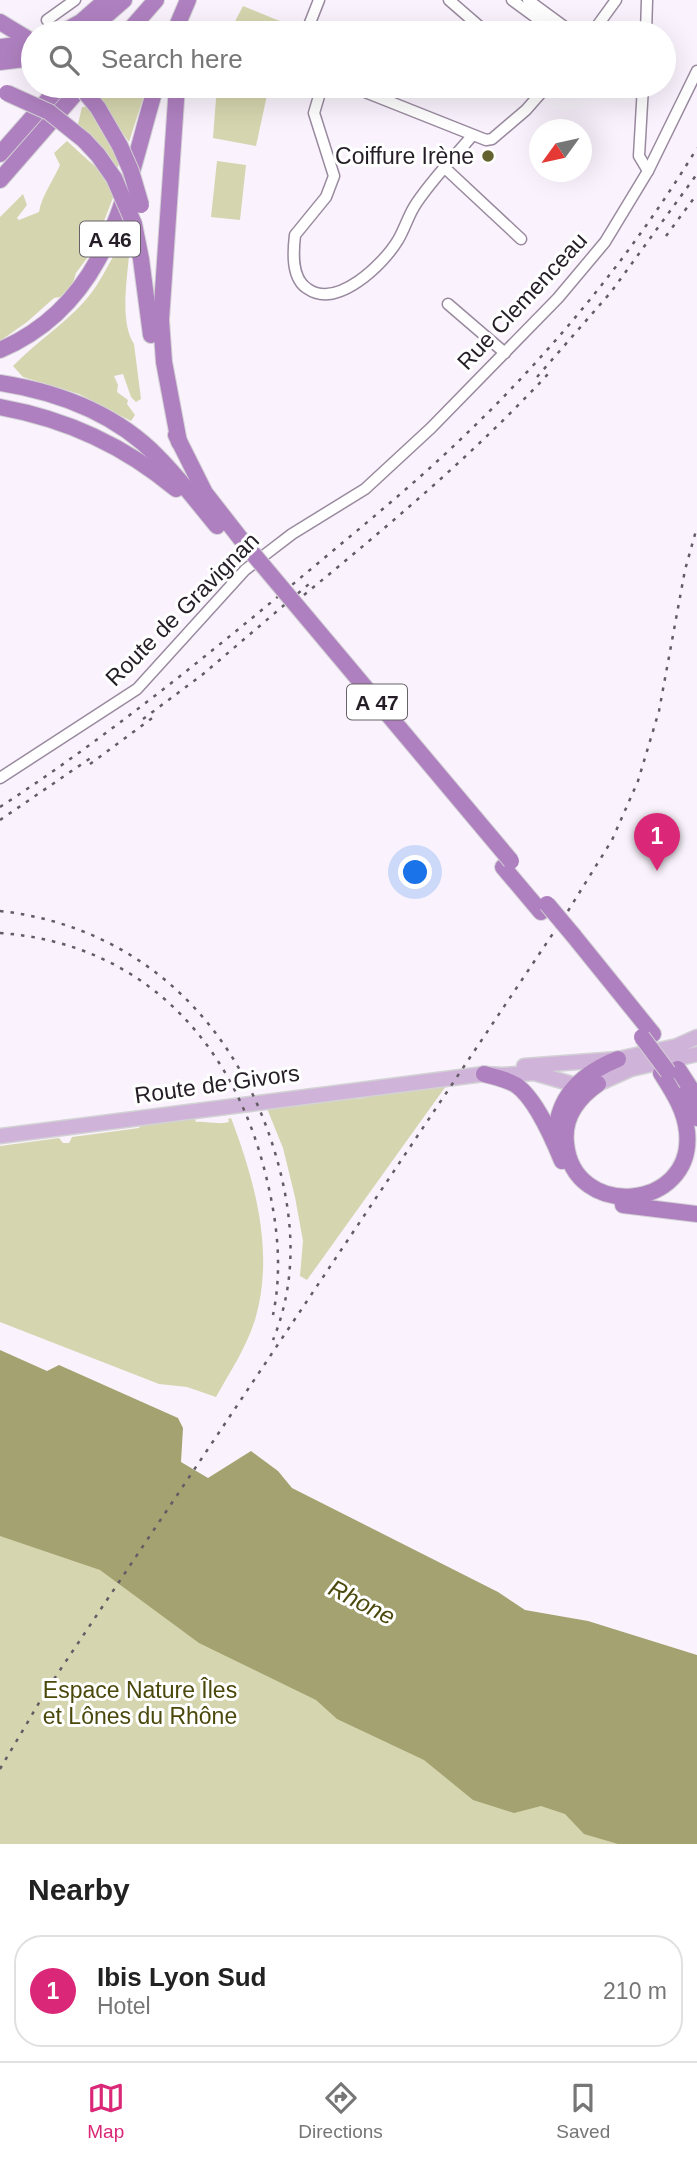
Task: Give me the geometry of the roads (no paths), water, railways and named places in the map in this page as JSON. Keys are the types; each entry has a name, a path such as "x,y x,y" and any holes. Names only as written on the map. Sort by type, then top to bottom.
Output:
{"highway":[{"path":"82,21 106,0"},
{"path":"100,21 124,0"},
{"path":"115,21 133,0"},
{"path":"138,21 156,0"},
{"path":"179,21 188,0"},
{"path":"190,21 197,0"},
{"path":"0,22 21,35"},
{"path":"0,47 21,42"},
{"path":"0,62 21,59"},
{"path":"4,92 49,112 84,140 114,178 134,224 149,310"},
{"path":"0,154 49,98"},
{"path":"0,180 71,98"},
{"path":"90,98 120,146 141,205 149,267 149,310"},
{"name":"A 46","path":"0,350 33,333 57,314 78,292 99,261 120,213 153,98"},
{"path":"176,98 160,320 163,362 179,442"},
{"name":"A 47","path":"149,310 158,383 179,442 205,493 240,546 570,940 669,1072 697,1118"},
{"name":"A 47","path":"0,383 66,399 115,424 158,456 217,527"},
{"name":"A 47","path":"0,407 70,425 115,446 159,475 240,546"},
{"name":"A 47","path":"570,940 641,1033"},
{"path":"559,1152 556,1131 567,1097 598,1067 618,1059"},
{"path":"598,1084 576,1104 568,1119 565,1138 568,1154 580,1175 595,1188 613,1196 633,1198 649,1194 674,1175 684,1157 687,1132 669,1072"},
{"name":"A 47","path":"669,1072 697,1098"},
{"path":"484,1073 509,1082 524,1093 535,1107 575,1181 599,1199 621,1205 697,1214"}],"main road":[{"path":"484,1073 498,1069 618,1059 677,1046 697,1037"},
{"path":"484,1073 534,1073 578,1084 598,1084 631,1069 697,1054"},
{"path":"561,1063 574,1070 578,1084 576,1104"},
{"name":"Route de Givors","path":"0,1136 484,1073"}],"street":[{"path":"47,20 75,0"},
{"path":"311,21 319,0"},
{"path":"449,0 473,21"},
{"path":"512,0 541,21"},
{"path":"528,0 557,21"},
{"path":"601,21 617,0"},
{"path":"647,21 648,0"},
{"name":"Rue Clemenceau","path":"391,466 558,298 605,242 648,171 697,71"},
{"path":"318,98 314,113 334,176 326,197 295,235 295,269 299,280 310,291 328,295 337,293 375,268 397,241 415,206 472,136"},
{"path":"379,98 480,140 492,139 536,98"},
{"path":"642,98 639,156 648,171"},
{"path":"446,169 521,239"},
{"path":"448,304 505,353"},
{"name":"Route de Gravignan","path":"0,778 137,689 245,570 292,534 365,489 391,466"}],"water":[{"name":"Rhone","path":"0,1350 47,1371 59,1365 178,1418 183,1428 181,1462 208,1478 251,1451 278,1471 292,1488 498,1592 525,1610 588,1621 697,1655 697,1844 618,1844 584,1834 565,1814 541,1806 514,1813 473,1800 424,1760 337,1719 316,1700 199,1643 100,1570 0,1536"}],"railway":[{"path":"0,807 110,730 181,675 375,516 462,438 528,371 589,301 646,226 697,148"},
{"path":"537,377 611,292 697,174"},
{"path":"666,236 697,194"},
{"path":"304,595 460,461 548,374"},
{"path":"0,1769 46,1691 568,911 612,840 638,781 659,711 685,570 697,527"},
{"path":"143,719 202,675 309,584"},
{"path":"90,764 155,716"},
{"path":"0,820 95,755"},
{"path":"0,911 51,921 99,938 141,962 179,992 211,1028 239,1069 261,1114 278,1163 290,1229 286,1296 273,1340"},
{"path":"0,933 51,941 96,956 137,978 173,1007 204,1041 230,1080 250,1124 265,1172 277,1243 278,1279 273,1315"}],"place":[{"name":"Coiffure Irène","path":"488,156"},
{"name":"Ibis Lyon Sud","path":"657,871"}],"park label":[{"name":"Espace Nature Îles et Lônes du Rhône","path":"140,1703"}]}
